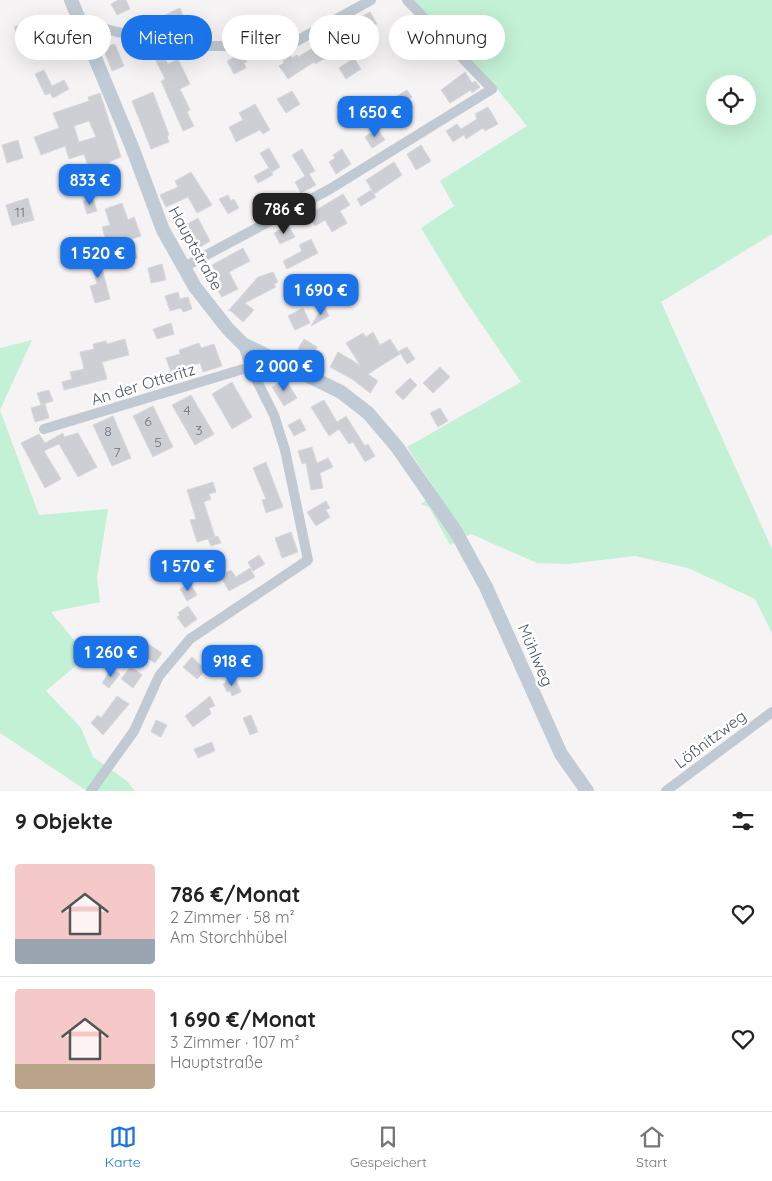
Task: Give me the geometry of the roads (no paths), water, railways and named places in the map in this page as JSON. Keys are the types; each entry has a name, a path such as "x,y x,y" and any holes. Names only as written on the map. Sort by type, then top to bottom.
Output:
{"street":[{"name":"Hauptstraße","path":"71,0 78,15"},
{"path":"111,30 206,46 254,46 293,42 371,0"},
{"path":"184,267 330,188 492,89 407,0"},
{"name":"Hauptstraße","path":"97,60 163,230 209,306 243,344 341,392 368,413 398,447 456,532"},
{"path":"91,791 134,731 159,676 190,639 308,560 285,450 274,415 250,367 243,344"},
{"name":"An der Otteritz","path":"44,429 250,367"},
{"name":"Mühlweg","path":"456,532 486,587 561,754 587,791"},
{"name":"Lößnitzweg","path":"666,791 772,712"}]}
